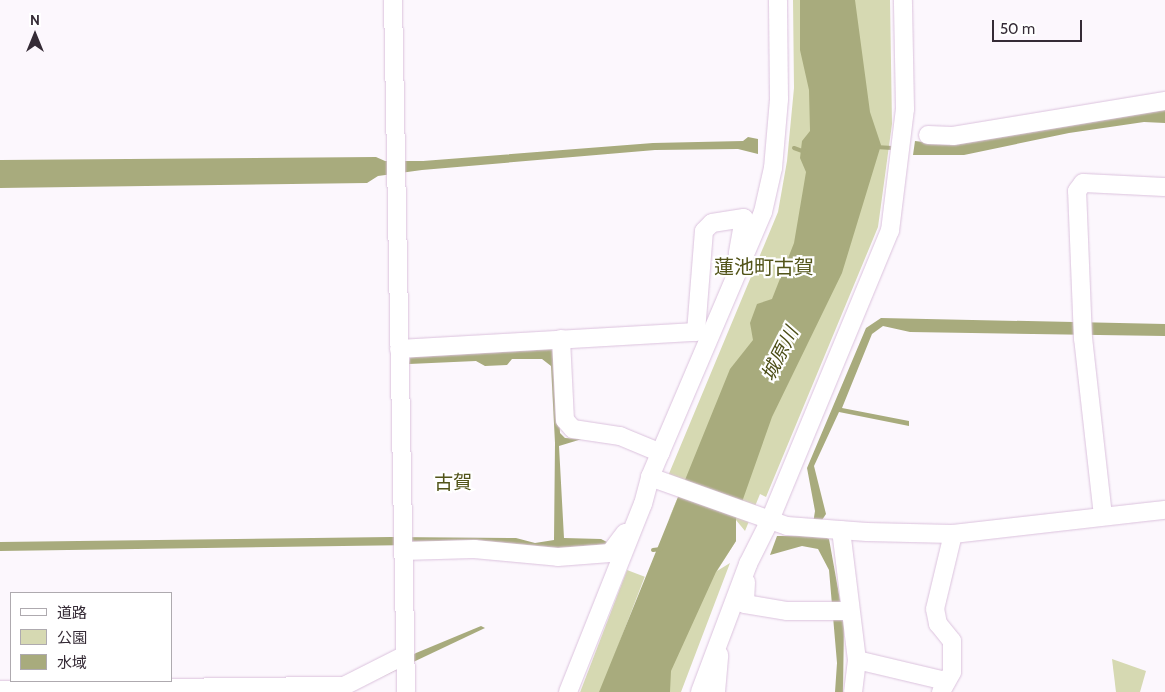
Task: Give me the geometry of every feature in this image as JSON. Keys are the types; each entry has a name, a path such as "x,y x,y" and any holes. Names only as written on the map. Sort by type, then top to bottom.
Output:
{"street":[{"path":"393,0 406,692"},
{"path":"568,692 643,504 661,453 736,280 763,212 773,168 779,99 778,0"},
{"path":"700,692 748,564 890,231 905,109 903,0"},
{"path":"928,135 953,136 1165,101"},
{"path":"1103,516 1081,319 1077,190 1083,183 1165,187"},
{"path":"399,349 696,332 704,232 712,223 744,218 742,242 735,264 736,280"},
{"path":"562,339 565,420 573,429 620,436 661,453"},
{"path":"653,478 767,520 825,529 952,534 1165,510"},
{"path":"403,543 558,557 610,553 625,533 634,512 643,504"},
{"path":"825,529 842,611 857,660 853,692"},
{"path":"857,660 944,686 952,672 952,641 938,624 935,609 952,534"},
{"path":"748,564 745,604 787,611 842,611"},
{"path":"716,692 720,666 718,642"},
{"path":"0,690 344,686 406,659"}],"green space":[{"path":"793,0 806,0 818,169 803,246 668,521 684,482 668,476 778,212 787,161 794,88"},
{"path":"843,0 890,0 892,124 878,227 766,497 760,494 745,531 736,520 736,541 717,571 730,563 681,692 651,692 755,439"},
{"path":"627,570 645,577 601,692 580,692"},
{"path":"1112,659 1146,671 1140,692 1116,692"}],"water":[{"name":"城原川","path":"800,0 855,0 870,112 881,145 842,273 772,417 736,519 736,541 716,572 671,671 670,692 599,692 730,369 753,340 750,323 757,304 772,299 794,243 806,172 800,158 802,141 810,131 809,90 800,50"},
{"path":"1165,110 1165,123 1144,122 1069,133 964,155 913,155 915,141 948,145 1069,122"},
{"path":"748,137 758,139 758,154 738,149 655,150 422,170 378,176 367,183 0,188 0,160 376,157 385,161 423,161 653,143 743,141"},
{"path":"881,318 1165,324 1165,336 910,332 883,326 872,334 842,408 909,421 909,426 839,412 814,466 826,514 822,520 822,535 829,539 844,622 843,692 835,692 837,663 829,570 818,549 802,546 770,555 777,536 811,536 815,511 807,468 866,328"},
{"path":"556,346 560,433 565,438 582,439 559,446 564,538 601,539 611,544 606,550 560,551 485,544 0,551 0,542 391,537 516,538 535,543 554,540 555,443 551,366 542,359 512,359 507,365 485,366 476,361 409,364 410,357"},
{"path":"481,626 485,628 350,692 416,653"}],"waterway":[{"path":"876,147 892,148"},
{"path":"794,148 805,152"},
{"path":"653,550 661,549"}],"district":[{"name":"蓮池町古賀","path":"764,267"},
{"name":"古賀","path":"453,483"}]}
